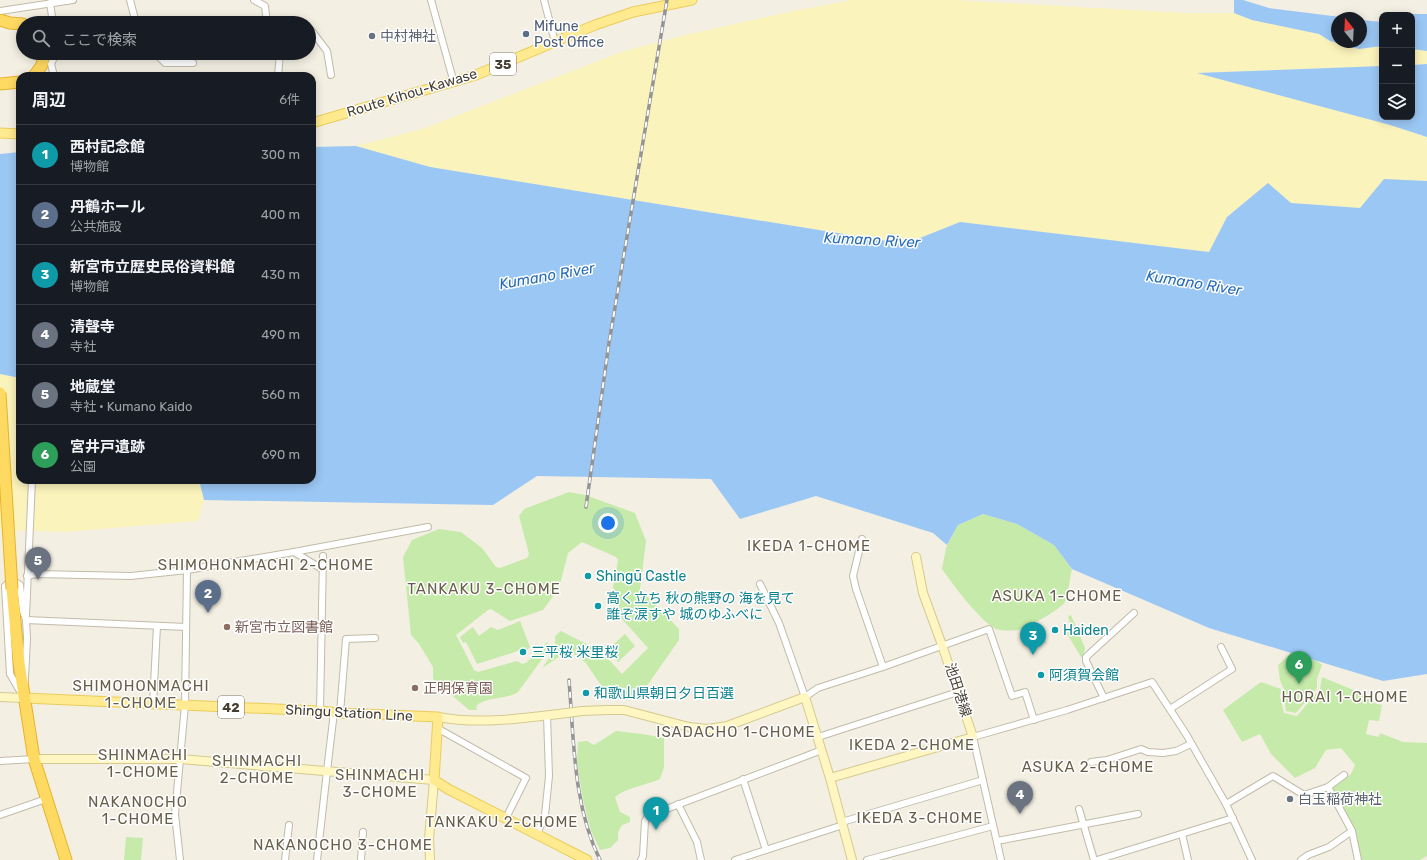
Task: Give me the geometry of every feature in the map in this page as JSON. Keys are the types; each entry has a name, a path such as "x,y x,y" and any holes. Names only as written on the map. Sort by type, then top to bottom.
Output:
{"highway":[{"path":"3,18 16,22"},
{"path":"37,72 42,65 43,60"},
{"path":"0,84 16,82"},
{"path":"0,393 12,589 19,663 34,759 66,860"}],"main road":[{"name":"Route Kihou-Kawase","path":"316,122 476,75 595,25 633,12 692,0"},
{"path":"0,133 16,134"},
{"name":"Shingu Station Line","path":"24,698 320,710 438,717"},
{"path":"438,717 434,780 448,789 587,860"}],"street":[{"path":"3,18 35,3 73,0"},
{"path":"130,0 134,16"},
{"path":"254,0 265,6 266,16"},
{"path":"432,0 454,82"},
{"path":"544,0 555,42"},
{"path":"50,3 52,16"},
{"path":"316,36 327,51 331,75"},
{"path":"53,60 51,64 53,72"},
{"path":"164,60 166,62 193,63"},
{"path":"278,72 279,60"},
{"path":"24,698 32,484"},
{"path":"28,574 131,576 187,570 428,527"},
{"path":"862,539 853,576 882,668"},
{"path":"294,552 322,569"},
{"path":"320,710 323,556"},
{"name":"池田港線","path":"916,557 923,592 973,737"},
{"path":"180,860 175,814 185,705 187,570"},
{"path":"24,698 10,674 3,620 5,586 7,584 17,583 20,585 22,611 26,620"},
{"path":"760,584 779,623 805,696 822,750 852,860"},
{"path":"1104,698 1086,661 1086,657 1134,613"},
{"path":"26,620 186,627"},
{"path":"153,704 157,626"},
{"path":"438,717 463,720 503,720 582,711 624,710 689,727 708,729 727,726 805,696 818,688 882,668 989,629 1012,696 1024,692 1034,720"},
{"path":"317,860 326,771 337,712 346,639 375,638"},
{"path":"1170,709 1232,669 1221,647"},
{"path":"830,778 1034,720 1152,682 1170,709 1226,804 1252,860"},
{"path":"818,737 958,692"},
{"path":"0,697 24,698"},
{"path":"537,834 545,815 549,776 547,716"},
{"path":"437,728 526,778 506,818"},
{"path":"973,737 1000,860"},
{"path":"1091,762 1107,760 1141,749 1148,752 1163,753 1176,751 1191,744"},
{"path":"641,860 643,856 645,821 648,816 822,750"},
{"path":"0,760 180,758 434,780 429,839 430,860"},
{"path":"1226,804 1273,776 1304,795 1328,787 1344,775"},
{"path":"743,779 766,850"},
{"path":"735,860 842,823 983,780"},
{"path":"1328,787 1352,831 1358,860"},
{"path":"0,815 46,799"},
{"path":"678,804 697,842 701,860"},
{"path":"1079,809 1094,860"},
{"path":"997,841 1138,814"},
{"path":"1097,860 1233,818"},
{"path":"285,860 289,825"},
{"path":"867,860 993,826"},
{"path":"1300,860 1308,855 1329,847 1352,831"},
{"path":"361,860 363,832"},
{"path":"1182,834 1188,860"}],"green space":[{"path":"569,492 585,495 635,513 646,541 640,589 679,629 679,640 644,690 625,699 610,697 586,663 579,657 569,652 563,654 542,668 554,649 555,636 561,631 602,652 622,674 648,648 622,619 613,587 618,560 616,557 582,542 568,553 559,588 543,610 510,621 491,609 456,635 474,670 478,672 517,661 522,664 526,663 548,641 545,655 518,692 480,703 476,706 477,710 469,710 433,679 433,667 419,644 411,635 403,557 412,540 439,529 461,532 482,548 496,567 500,568 527,558 529,554 519,516 524,509"},
{"path":"983,514 1017,524 1054,545 1072,569 1065,602 1043,618 1018,630 999,630 987,623 966,601 942,569 946,548 958,525"},
{"path":"1071,615 1085,648 1083,657 1081,657 1067,634 1071,627 1068,617"},
{"path":"520,621 530,647 523,654 518,651 477,664 466,642 463,643 460,637 473,627 479,636 491,627 498,630"},
{"path":"1037,624 1050,649 1047,644 1038,639 1033,628"},
{"path":"625,634 635,646 618,662 607,650"},
{"path":"1291,653 1317,661 1322,665 1317,679 1317,688 1296,713 1286,711 1284,690 1280,680 1278,665"},
{"path":"1322,677 1370,697 1370,702 1382,705 1379,721 1369,720 1366,734 1379,737 1380,733 1403,742 1427,743 1427,856 1420,860 1361,860 1331,788 1351,774 1355,765 1341,748 1326,750 1315,768 1295,778 1271,754 1260,734 1242,742 1223,710 1261,682 1281,689 1280,697 1284,713 1297,716 1320,689"},
{"path":"616,731 664,738 664,767 660,779 624,791 615,797 620,812 630,817 630,822 622,825 618,832 618,840 610,848 600,850 591,831 583,800 577,762 578,742 587,741 594,745"},
{"path":"126,837 143,838 141,860 124,860"}],"sand":[{"path":"852,0 954,0 1186,13 1234,13 1252,20 1319,34 1331,41 1331,48 1359,49 1379,46 1379,66 1199,73 1390,125 1427,137 1427,181 1384,179 1360,208 1291,203 1227,217 1209,252 960,222 905,244 430,167 356,146 422,129 624,51 685,35 798,10"},
{"path":"1415,48 1427,49 1427,64 1415,65"},
{"path":"0,374 16,377 16,484 200,484 204,500 198,521 65,532 0,530"}],"water":[{"path":"1234,0 1243,0 1269,8 1331,16 1331,41 1319,34 1252,20 1234,13"},
{"path":"1415,14 1427,14 1427,51 1415,49"},
{"path":"1367,21 1379,22 1379,46 1367,48"},
{"path":"1427,64 1427,137 1390,125 1197,73 1379,66 1379,120 1415,120 1415,65"},
{"name":"Kumano River","path":"356,146 430,167 905,244 960,222 1209,252 1227,217 1268,183 1291,203 1360,208 1384,179 1427,181 1427,674 1383,681 1209,628 1072,569 1054,545 1017,524 983,514 958,525 947,545 933,533 816,496 740,519 711,479 537,476 493,505 204,500 200,484 316,484 316,147"},
{"path":"16,152 16,377 0,374 0,154"}],"railway":[{"path":"586,507 609,343 667,0"},
{"path":"569,680 576,772 584,817 600,860"}],"place":[{"name":"Mifune Post Office","path":"526,34"},
{"name":"中村神社","path":"372,36"},
{"name":"Shingū Castle","path":"588,576"},
{"name":"地蔵堂","path":"38,580"},
{"name":"高く立ち 秋の熊野の 海を見て 誰ぞ涙すや 城のゆふべに","path":"598,606"},
{"name":"丹鶴ホール","path":"208,613"},
{"name":"新宮市立図書館","path":"227,627"},
{"name":"Haiden","path":"1055,630"},
{"name":"三平桜 米里桜","path":"523,652"},
{"name":"新宮市立歴史民俗資料館","path":"1033,655"},
{"name":"阿須賀会館","path":"1041,675"},
{"name":"宮井戸遺跡","path":"1299,684"},
{"name":"正明保育園","path":"415,688"},
{"name":"和歌山県朝日夕日百選","path":"586,693"},
{"name":"白玉稲荷神社","path":"1290,799"},
{"name":"清聲寺","path":"1020,814"},
{"name":"西村記念館","path":"656,830"}],"district":[{"name":"IKEDA 1-CHOME","path":"809,546"},
{"name":"SHIMOHONMACHI 2-CHOME","path":"266,565"},
{"name":"TANKAKU 3-CHOME","path":"484,589"},
{"name":"ASUKA 1-CHOME","path":"1057,596"},
{"name":"SHIMOHONMACHI 1-CHOME","path":"141,694"},
{"name":"HORAI 1-CHOME","path":"1345,697"},
{"name":"ISADACHO 1-CHOME","path":"736,732"},
{"name":"IKEDA 2-CHOME","path":"912,745"},
{"name":"SHINMACHI 1-CHOME","path":"143,764"},
{"name":"ASUKA 2-CHOME","path":"1088,767"},
{"name":"SHINMACHI 2-CHOME","path":"257,770"},
{"name":"SHINMACHI 3-CHOME","path":"380,784"},
{"name":"NAKANOCHO 1-CHOME","path":"138,810"},
{"name":"IKEDA 3-CHOME","path":"920,818"},
{"name":"TANKAKU 2-CHOME","path":"502,822"},
{"name":"NAKANOCHO 3-CHOME","path":"343,845"}]}
